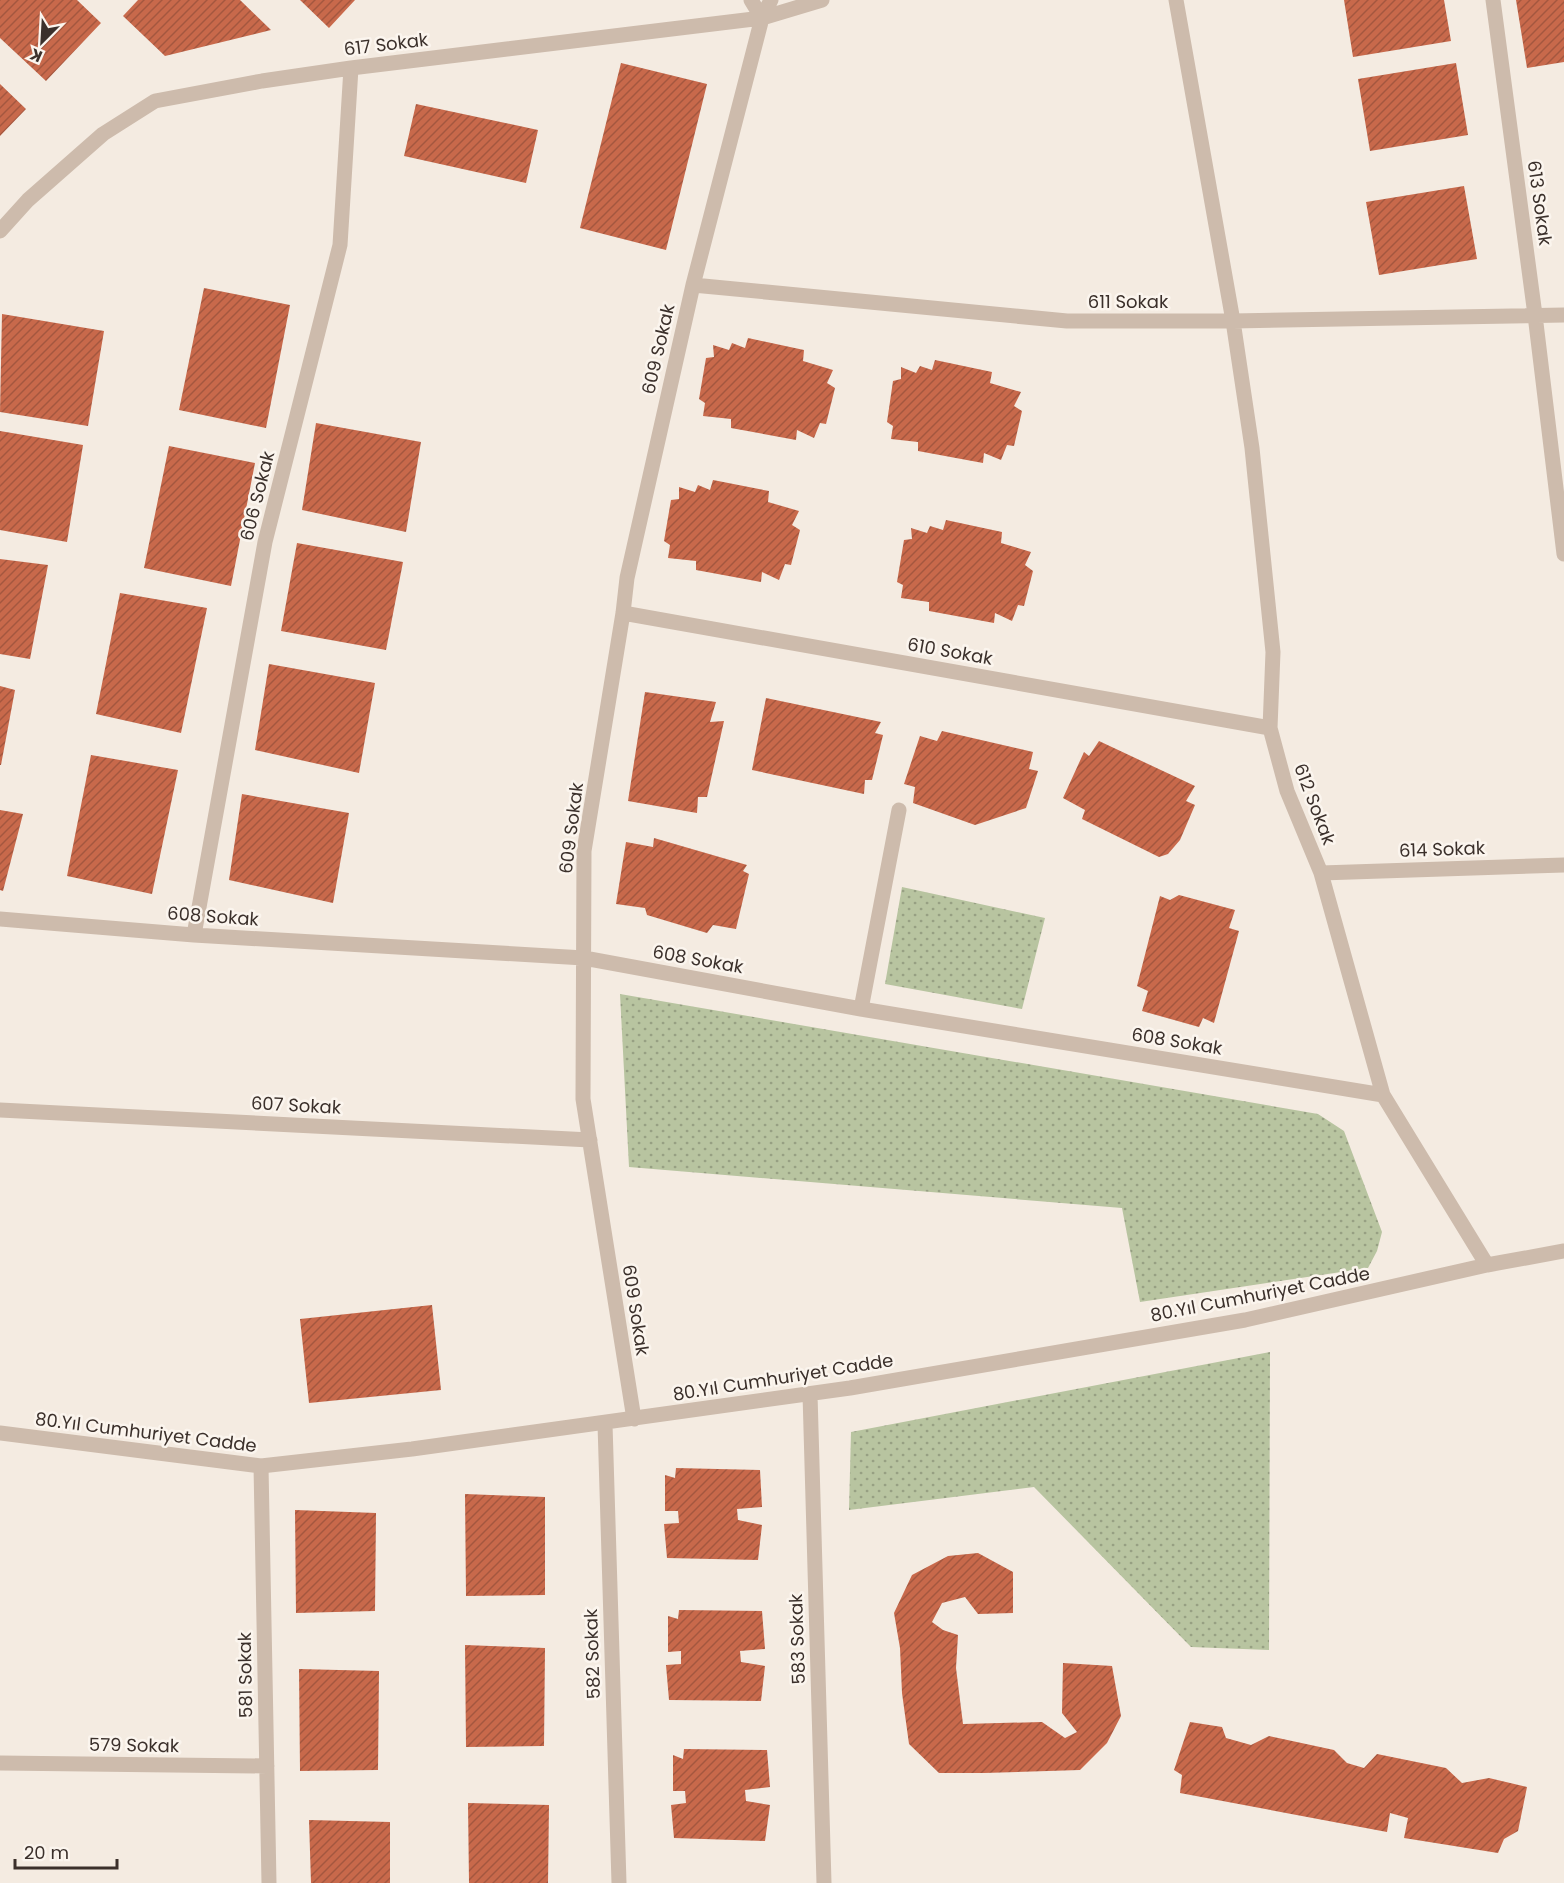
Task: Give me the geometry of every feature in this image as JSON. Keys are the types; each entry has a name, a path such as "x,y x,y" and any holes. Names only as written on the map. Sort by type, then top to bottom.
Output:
{"street":[{"path":"751,0 762,18"},
{"path":"762,18 771,0"},
{"name":"617 Sokak","path":"0,231 28,200 103,134 155,101 262,81 351,68 762,18 822,0"},
{"name":"612 Sokak","path":"1176,0 1233,321 1252,448 1273,652 1270,728 1287,791 1321,873 1383,1095 1486,1265"},
{"name":"613 Sokak","path":"1493,0 1564,554"},
{"name":"609 Sokak","path":"634,1419 583,1099 584,851 627,578 693,285 762,18"},
{"name":"606 Sokak","path":"194,935 265,542 340,245 351,68"},
{"name":"611 Sokak","path":"693,285 1067,321 1233,321 1564,315"},
{"name":"610 Sokak","path":"623,614 1270,728"},
{"path":"861,1009 899,810"},
{"name":"614 Sokak","path":"1321,873 1564,865"},
{"name":"608 Sokak","path":"0,919 194,935 584,958 861,1009 1383,1095"},
{"name":"607 Sokak","path":"0,1110 590,1140"},
{"name":"80.Yıl Cumhuriyet Cadde","path":"0,1434 261,1466 412,1449 810,1394 1245,1320 1486,1265 1564,1251"},
{"name":"583 Sokak","path":"810,1394 824,1883"},
{"name":"582 Sokak","path":"605,1424 619,1883"},
{"name":"581 Sokak","path":"261,1466 269,1883"},
{"name":"579 Sokak","path":"0,1763 267,1766"}],"green space":[{"path":"902,887 1045,918 1022,1009 885,984"},
{"path":"620,994 1318,1114 1344,1131 1382,1232 1377,1251 1368,1268 1140,1302 1122,1208 629,1167"},
{"path":"1270,1352 1269,1650 1191,1647 1034,1487 849,1510 851,1432"}],"building":[{"path":"0,0 77,0 101,23 46,81 0,38"},
{"path":"138,0 240,0 271,30 165,56 123,16"},
{"path":"300,0 355,0 329,28"},
{"path":"1344,0 1444,0 1451,41 1353,57"},
{"path":"1516,0 1564,0 1564,62 1527,68"},
{"path":"621,63 707,84 666,250 580,228"},
{"path":"1456,63 1468,135 1370,151 1358,79"},
{"path":"0,84 26,109 0,136"},
{"path":"416,104 538,130 526,183 404,156"},
{"path":"1464,186 1477,259 1379,275 1366,202"},
{"path":"204,288 290,305 266,428 179,410"},
{"path":"2,314 104,331 88,426 0,412"},
{"path":"748,338 804,350 803,361 833,370 827,383 835,388 826,424 820,423 814,438 797,430 796,440 731,428 731,419 703,416 705,403 699,399 706,358 714,357 713,345 729,350 732,343 745,348"},
{"path":"935,360 992,372 990,383 1021,392 1014,406 1022,411 1014,446 1007,445 1001,460 984,453 983,463 918,451 918,442 891,439 893,426 887,422 893,381 901,379 901,367 916,373 920,366 932,370"},
{"path":"316,423 421,442 406,532 302,510"},
{"path":"0,431 83,445 67,542 0,530"},
{"path":"169,446 255,463 231,586 144,568"},
{"path":"713,480 769,491 768,502 799,511 792,525 800,530 791,565 785,564 779,580 762,572 761,582 696,570 696,561 668,558 670,545 664,541 671,500 679,499 679,487 695,492 698,485 710,490"},
{"path":"946,520 1002,532 1001,543 1031,552 1025,565 1033,571 1024,606 1018,605 1012,621 995,613 994,623 929,611 929,602 901,598 903,585 897,582 904,540 912,539 911,528 927,533 930,526 943,530"},
{"path":"297,543 403,562 386,650 281,631"},
{"path":"0,559 48,565 30,659 0,654"},
{"path":"120,593 207,608 181,733 96,714"},
{"path":"269,664 375,683 359,773 255,750"},
{"path":"0,686 15,690 1,765 0,765"},
{"path":"645,692 716,702 710,722 724,721 707,797 698,797 697,813 628,801"},
{"path":"766,698 881,722 875,733 883,735 872,780 865,780 864,794 752,770"},
{"path":"942,731 1033,752 1029,769 1038,771 1026,808 975,825 913,803 915,787 904,784 920,736 937,741"},
{"path":"1099,741 1195,786 1186,801 1195,805 1180,840 1168,854 1159,857 1082,819 1085,810 1063,798 1084,752 1089,756"},
{"path":"91,755 178,770 152,894 67,876"},
{"path":"242,794 349,813 333,903 229,880"},
{"path":"0,810 23,814 3,891 0,890"},
{"path":"654,838 747,865 743,871 749,874 736,929 713,925 707,933 647,915 645,908 616,904 626,842 653,847"},
{"path":"1179,895 1235,910 1229,928 1239,931 1214,1023 1203,1018 1199,1027 1142,1011 1148,991 1137,986 1160,896 1170,900"},
{"path":"432,1305 441,1390 309,1403 300,1319"},
{"path":"676,1468 760,1470 762,1507 737,1509 738,1520 762,1525 758,1560 667,1558 664,1524 679,1523 678,1511 665,1511 665,1475 675,1478"},
{"path":"465,1494 545,1497 545,1595 466,1596"},
{"path":"295,1510 376,1513 375,1611 296,1613"},
{"path":"978,1553 1013,1572 1013,1613 978,1614 965,1597 942,1603 932,1622 943,1630 958,1635 956,1668 963,1724 1042,1722 1065,1738 1077,1732 1062,1713 1063,1663 1112,1666 1121,1716 1107,1743 1080,1770 939,1773 909,1744 902,1693 900,1648 894,1613 912,1575 948,1556"},
{"path":"679,1610 762,1611 765,1649 740,1651 741,1662 765,1666 761,1701 669,1700 666,1665 681,1664 681,1651 668,1652 668,1616 678,1619"},
{"path":"465,1645 545,1648 544,1746 466,1747"},
{"path":"299,1669 379,1671 378,1770 300,1771"},
{"path":"1190,1722 1222,1727 1226,1738 1251,1745 1269,1736 1334,1750 1347,1763 1364,1768 1377,1754 1446,1768 1462,1783 1489,1778 1527,1787 1518,1831 1504,1839 1498,1853 1404,1838 1408,1818 1390,1813 1387,1832 1180,1793 1182,1775 1174,1770"},
{"path":"684,1749 767,1750 770,1787 745,1790 746,1801 770,1805 765,1841 674,1838 671,1805 686,1803 685,1791 673,1791 673,1755 683,1759"},
{"path":"468,1803 549,1805 548,1883 469,1883"},
{"path":"309,1820 390,1822 390,1883 311,1883"}]}
